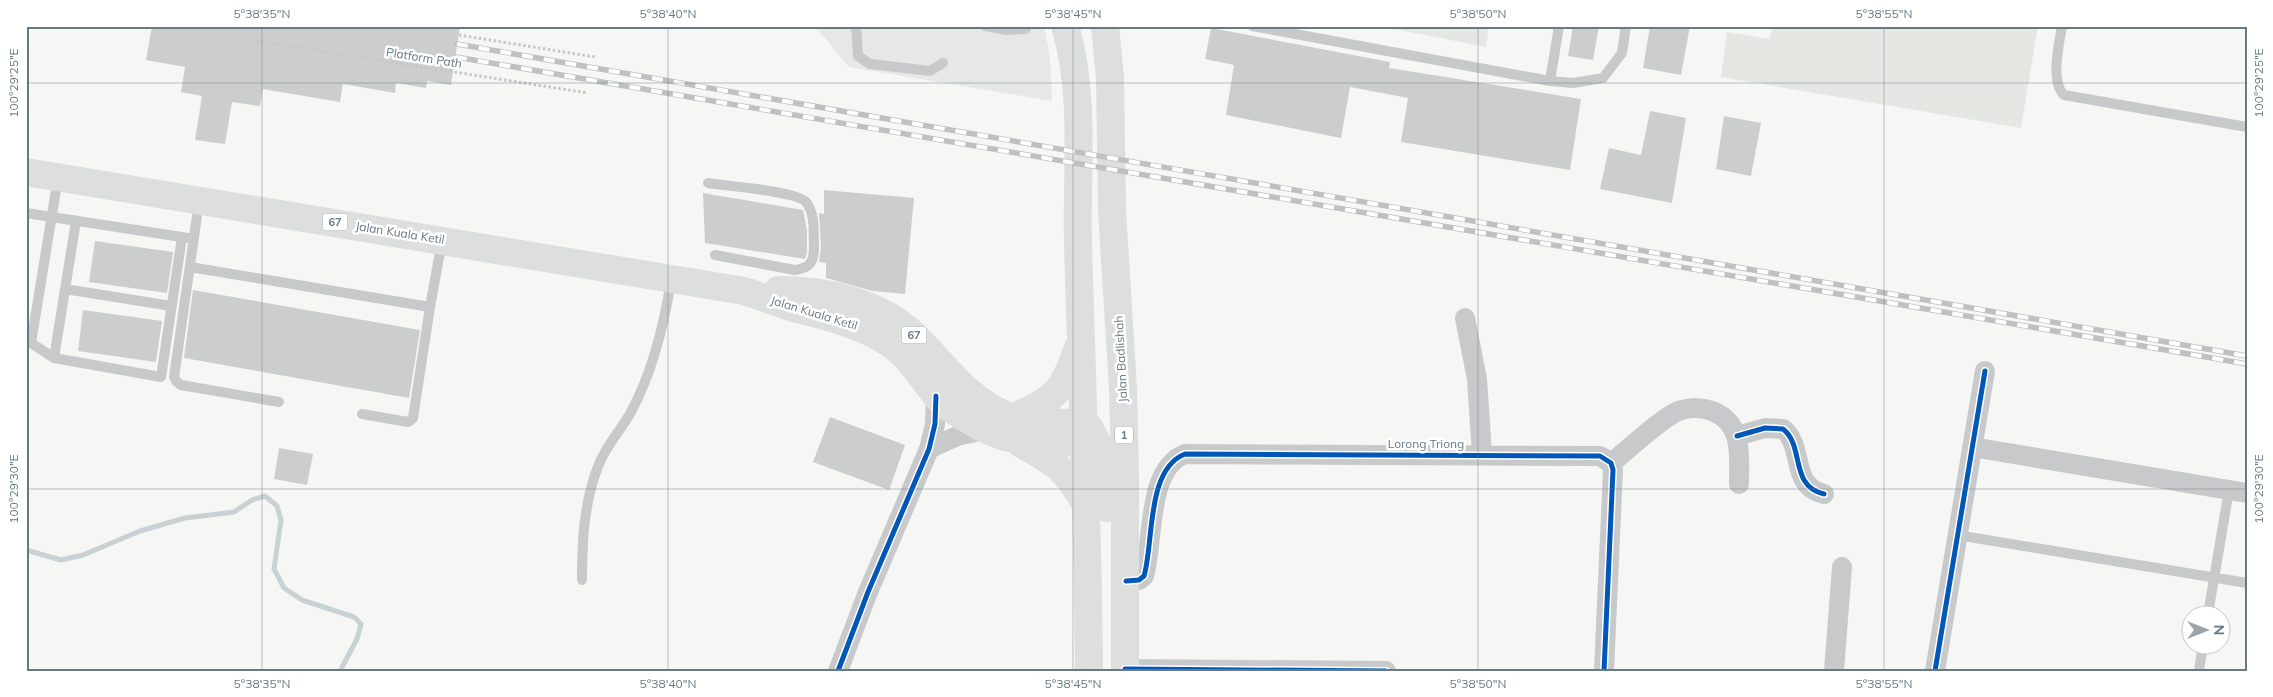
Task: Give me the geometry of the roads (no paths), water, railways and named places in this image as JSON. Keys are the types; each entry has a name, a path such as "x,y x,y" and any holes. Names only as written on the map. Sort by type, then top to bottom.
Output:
{"main road":[{"path":"1064,26 1077,85 1078,201 1086,433 1089,671"},
{"name":"Jalan Badlishah","path":"1105,26 1110,78 1112,205 1123,388 1126,581 1125,670"},
{"name":"Jalan Kuala Ketil","path":"26,172 744,290 792,307 844,320 868,330 889,343 907,359 936,396 950,408 984,430 1015,430 1034,422 1086,433"},
{"path":"1086,433 1099,421 1104,403 1106,376 1101,245 1104,225 1112,205"},
{"name":"Jalan Kuala Ketil","path":"744,290 795,280 878,309 899,322 914,335 958,383 974,397 994,409 1015,430"},
{"path":"1082,336 1069,372 1060,390 1044,402 1015,430 1056,464 1075,484 1087,507"},
{"path":"1086,433 1099,445 1106,473 1111,592 1114,608 1126,628"}],"street":[{"path":"1466,318 1478,388 1482,454"},
{"path":"1935,671 1985,371"},
{"path":"838,671 868,592 929,449 935,424 936,396"},
{"path":"1604,671 1613,470 1611,463 1679,411 1688,409 1708,410 1723,417 1733,426 1737,436 1739,484"},
{"path":"1737,436 1766,428 1783,429 1791,439 1802,476 1809,488 1824,494"},
{"path":"929,449 957,436 984,430"},
{"path":"1972,447 2238,492"},
{"name":"Lorong Triong","path":"1126,581 1139,580 1144,576 1153,512 1165,471 1177,457 1185,454 1600,456 1611,463"},
{"path":"1834,671 1842,567"},
{"path":"1125,670 1386,671"}],"lane":[{"path":"856,26 858,56 870,64 930,71 943,63"},
{"path":"986,26 1026,30"},
{"path":"1252,26 1550,81 1572,83 1603,78 1622,54 1626,26"},
{"path":"1550,81 1559,26"},
{"path":"2062,26 2056,81 2064,95 2247,127"},
{"path":"58,177 29,342 54,358 161,377 182,237"},
{"path":"708,183 789,194 805,200 813,214 814,257 812,264 804,269 795,280 715,256"},
{"path":"200,200 174,376 181,385 280,402"},
{"path":"26,214 194,238"},
{"path":"54,358 76,221"},
{"path":"362,414 408,422 413,418 442,240"},
{"path":"190,268 430,307"},
{"path":"582,580 582,540 588,500 599,465 610,440 630,412 641,389 667,310 672,278"},
{"path":"65,289 172,306"},
{"path":"2210,604 2214,577 2238,492"},
{"path":"1957,535 2247,583"},
{"path":"2199,671 2202,654"}],"waterway":[{"path":"26,550 61,560 83,555 140,531 185,518 234,512 252,500 265,496 277,506 281,520 274,569 284,588 302,600 354,617 361,624 357,639 340,671"}],"railway":[{"path":"457,44 2247,356"},
{"path":"456,57 2247,364"}]}
